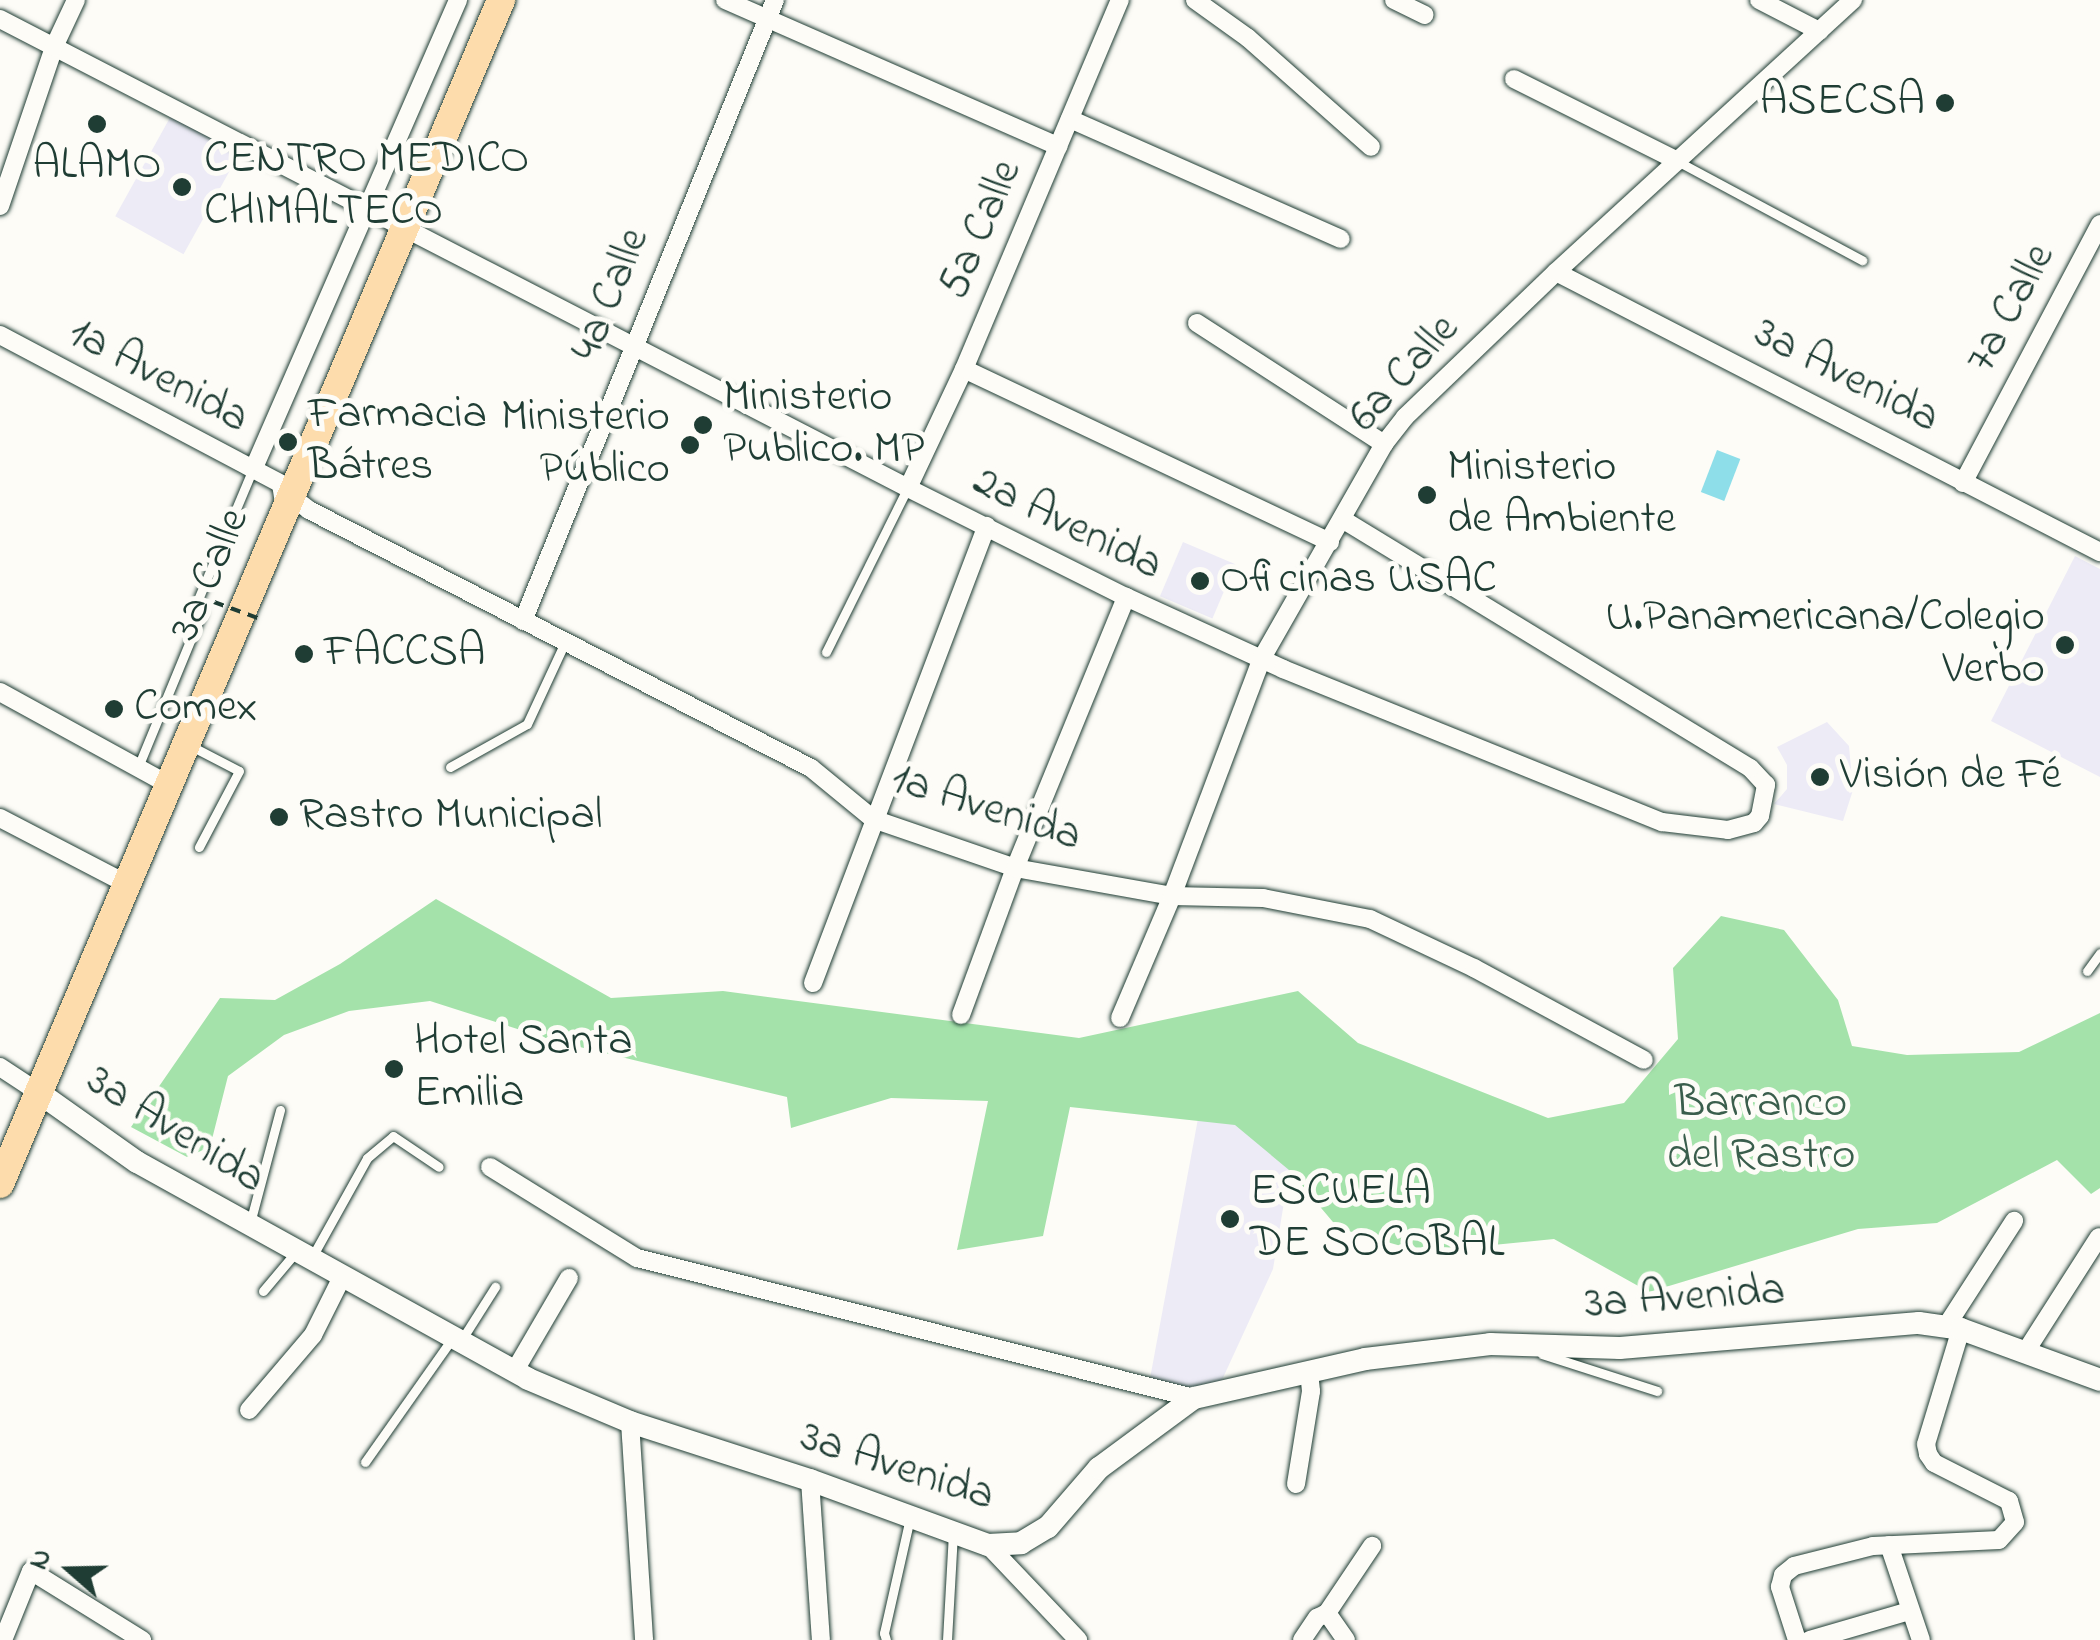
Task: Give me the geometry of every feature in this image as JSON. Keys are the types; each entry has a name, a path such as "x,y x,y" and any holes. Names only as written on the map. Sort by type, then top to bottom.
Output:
{"main road":[{"name":"3a Calle","path":"0,1184 289,491 501,0"},
{"name":"3a Avenida","path":"38,1092 137,1162 514,1372 630,1422 810,1480 988,1545 1021,1543 1048,1527 1099,1468 1194,1398 1365,1359 1515,1345 1620,1348 1920,1323 1954,1327 2099,1378"}],"street":[{"path":"0,206 54,46 76,0"},
{"path":"252,470 458,0"},
{"path":"724,0 1058,146"},
{"name":"4a Calle","path":"523,620 775,0"},
{"name":"5a Calle","path":"908,488 964,370 1120,0"},
{"path":"1194,0 1248,38 1371,146"},
{"path":"1394,0 1424,15"},
{"path":"1760,0 1819,32"},
{"name":"6a Calle","path":"1120,1018 1172,896 1262,658 1384,444 1405,417 1556,272 1853,0"},
{"name":"2a Avenida","path":"0,19 1126,597 1262,658 1662,822 1728,830 1754,824 1760,816 1766,785 1750,768 1344,520"},
{"path":"1514,78 1678,161"},
{"path":"1070,119 1341,239"},
{"name":"7a Calle","path":"1963,483 2100,224"},
{"name":"3a Avenida","path":"1556,272 2100,552"},
{"path":"1197,324 1384,444"},
{"name":"1a Avenida","path":"0,335 523,620 811,768 873,819 1015,868 1172,896 1264,898 1370,918 1474,968 1644,1060"},
{"path":"964,370 1330,542"},
{"path":"813,982 987,526"},
{"path":"961,1015 1015,868 1126,597"},
{"path":"0,692 169,785"},
{"path":"0,818 127,884"},
{"name":"3a Avenida","path":"0,1066 38,1092"},
{"path":"490,1167 637,1258 1194,1398"},
{"path":"1797,1640 1780,1587 1783,1575 1794,1566 1889,1545 1999,1540 2015,1522 2009,1501 1934,1463 1926,1444 1954,1327 2014,1221"},
{"path":"2026,1351 2099,1236"},
{"path":"249,1410 313,1335 342,1276"},
{"path":"514,1372 568,1278"},
{"path":"1296,1484 1310,1391 1309,1372"},
{"path":"630,1422 644,1640"},
{"path":"810,1480 821,1640"},
{"path":"988,1545 1078,1640"},
{"path":"1889,1545 1921,1640"},
{"path":"1302,1640 1317,1618 1327,1613 1372,1546"},
{"path":"4,1640 31,1571 142,1640"},
{"path":"1810,1640 1909,1611"},
{"path":"1327,1613 1346,1640"}],"lane":[{"path":"1678,161 1862,260"},
{"path":"199,597 252,470"},
{"path":"826,652 908,488"},
{"path":"138,768 202,612"},
{"path":"450,767 527,724 566,642"},
{"path":"186,744 239,771 200,847"},
{"path":"2087,971 2100,952"},
{"path":"249,1225 280,1110"},
{"path":"263,1292 303,1255 367,1158 393,1136 438,1167"},
{"path":"365,1462 496,1287"},
{"path":"1515,1345 1657,1390"},
{"path":"886,1640 910,1516"},
{"path":"947,1640 953,1532"}],"path":[{"path":"214,602 262,620"}],"shaded area":[{"name":"CENTRO MEDICO CHIMALTECO","path":"172,114 240,152 183,254 115,216"},
{"name":"Oficinas USAC","path":"1183,542 1235,564 1212,619 1160,596"},
{"name":"U.Panamericana/Colegio Verbo","path":"2075,556 2100,569 2100,777 1991,721"},
{"name":"Visión de Fé","path":"1827,722 1849,746 1853,790 1843,821 1774,804 1787,789 1787,765 1777,747"},
{"name":"ESCUELA DE SOCOBAL","path":"1209,1059 1306,1069 1273,1269 1216,1393 1149,1384"}],"green space":[{"name":"Barranco del Rastro","path":"436,899 611,998 723,991 1079,1038 1298,991 1358,1043 1548,1118 1624,1103 1678,1039 1673,968 1721,916 1784,930 1838,1000 1852,1046 1907,1055 2019,1052 2100,1013 2100,1188 2091,1194 2057,1160 1937,1223 1858,1229 1649,1292 1554,1239 1422,1252 1338,1228 1289,1170 1235,1125 1070,1107 1043,1236 957,1250 988,1101 891,1098 791,1128 787,1097 555,1041 430,1001 349,1011 284,1035 228,1076 210,1147 187,1157 131,1127 220,998 275,1000 340,964"}],"water":[{"path":"1717,450 1740,459 1724,501 1701,492"}],"place":[{"name":"ASECSA","path":"1945,103"},
{"name":"ALAMO","path":"97,124"},
{"name":"CENTRO MEDICO CHIMALTECO","path":"182,187"},
{"name":"Ministerio Publico. MP","path":"703,425"},
{"name":"Farmacia Bátres","path":"288,442"},
{"name":"Ministerio Público","path":"690,445"},
{"name":"Ministerio de Ambiente","path":"1427,495"},
{"name":"Oficinas USAC","path":"1200,581"},
{"name":"U.Panamericana/Colegio Verbo","path":"2065,645"},
{"name":"FACCSA","path":"304,654"},
{"name":"Comex","path":"114,709"},
{"name":"Visión de Fé","path":"1820,777"},
{"name":"Rastro Municipal","path":"279,817"},
{"name":"Hotel Santa Emilia","path":"394,1069"},
{"name":"ESCUELA DE SOCOBAL","path":"1230,1219"}]}
